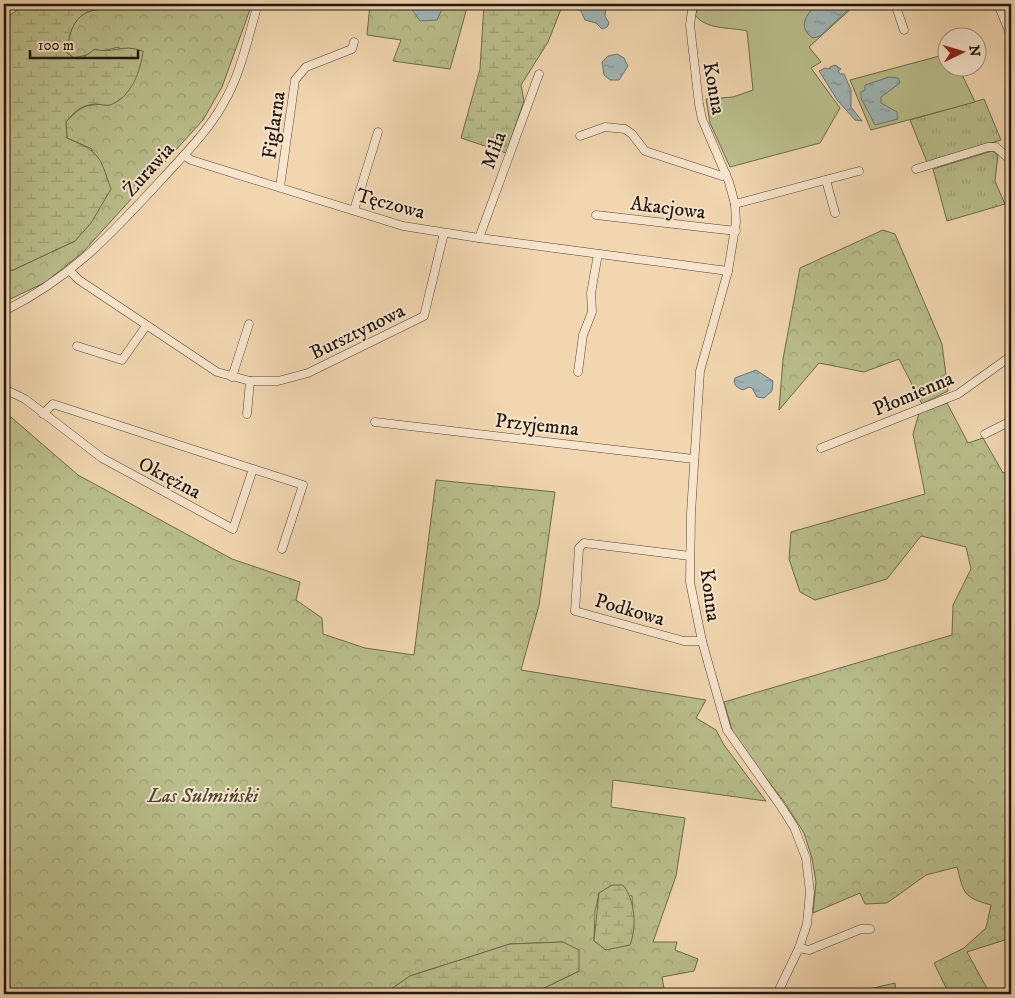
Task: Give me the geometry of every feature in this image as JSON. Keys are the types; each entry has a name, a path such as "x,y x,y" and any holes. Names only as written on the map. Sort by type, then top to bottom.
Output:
{"street":[{"name":"Żurawia","path":"4,311 48,287 70,271 106,239 184,155 217,114 231,90 258,4"},
{"name":"Konna","path":"692,4 690,25 699,104 702,119 726,174 735,204 736,232 728,271 700,371 690,556 692,595 702,641 727,730 794,827 809,873 809,911 799,948 777,994"},
{"path":"895,4 904,30"},
{"path":"998,4 1011,36"},
{"name":"Figlarna","path":"280,187 296,80 306,67 352,48 354,42"},
{"name":"Miła","path":"479,238 539,74"},
{"path":"580,136 605,127 625,129 632,134 645,151 722,176 726,174"},
{"path":"354,210 378,132"},
{"path":"916,169 988,147 996,147 1008,158 1011,157"},
{"name":"Tęczowa","path":"184,155 191,160 404,226 479,238 728,271"},
{"path":"735,204 859,171"},
{"path":"826,180 835,213"},
{"name":"Akacjowa","path":"596,215 736,232"},
{"name":"Bursztynowa","path":"70,271 79,280 217,372 250,381 278,381 308,373 424,316 444,232"},
{"path":"578,372 583,334 592,312 591,293 598,254"},
{"path":"232,377 249,324"},
{"path":"77,346 122,360 146,326"},
{"name":"Płomienna","path":"821,448 958,394 1011,356"},
{"path":"247,414 250,381"},
{"name":"Okrężna","path":"4,389 25,399 102,458 233,529 253,469"},
{"name":"Okrężna","path":"43,414 53,404 303,485 282,549"},
{"path":"985,434 1011,421"},
{"name":"Przyjemna","path":"375,422 694,458"},
{"name":"Podkowa","path":"690,556 584,543 579,548 575,611 684,641 702,641"},
{"path":"799,948 809,950 861,929 870,929"}],"green space":[{"path":"36,4 111,4 88,12 78,19 68,41 67,53 74,58 84,57 95,49 106,51 128,48 143,51 137,75 124,96 110,105 95,104 82,107 66,122 67,138 87,148 97,156 111,189 91,223 75,241 13,270 4,270 4,19 22,7"},
{"path":"111,4 252,4 222,87 203,120 83,252 46,282 4,302 4,270 13,270 75,241 92,149 67,138 66,122 80,109 90,105 110,105 119,47 74,58 67,53 68,41 78,19 88,12"},
{"path":"370,4 408,4 437,20 444,4 468,4 450,69 393,61 401,40 367,35"},
{"path":"484,4 563,4 548,42 521,85 524,101 506,153 461,138 480,69"},
{"path":"700,4 853,4 854,6 809,47 821,62 811,68 840,108 820,143 730,167 710,123 706,99 733,97 753,90 747,31 712,26 705,23 695,15"},
{"path":"938,56 938,78 964,78 975,102 871,130 850,80"},
{"path":"984,99 1001,140 927,162 910,120"},
{"path":"992,151 998,155 995,181 1005,204 947,221 933,169"},
{"path":"883,230 895,234 942,344 948,391 922,404 899,359 864,372 819,363 779,410 783,359 800,268"},
{"path":"947,403 968,443 983,438 1003,473 1011,471 1011,938 967,952 990,994 949,994 934,963 964,948 986,928 991,905 970,897 966,893 963,889 957,867 926,875 887,903 865,904 860,893 813,913 816,882 812,858 804,833 785,803 734,737 724,702 952,635 953,605 971,569 966,547 921,536 887,579 815,600 800,592 789,559 791,532 925,494 913,434 919,413"},
{"name":"Las Sulmiński","path":"4,411 78,475 232,559 300,582 296,600 322,618 323,634 365,648 414,655 436,480 555,492 539,605 521,670 706,700 696,718 716,730 724,745 766,801 613,780 611,807 685,818 676,876 653,942 677,942 675,950 698,959 694,971 662,977 665,994 532,994 579,971 563,942 510,944 410,976 384,994 4,994","holes":["599,893 632,896 633,924 594,941 595,912"]},
{"path":"612,885 623,885 627,891 634,914 634,930 630,945 606,950 594,941 599,893"},
{"path":"563,942 579,950 579,971 532,994 384,994 410,976 510,944"},
{"path":"895,983 896,994 847,994"}],"water":[{"path":"408,4 444,4 437,20 420,21"},
{"path":"565,4 606,4 605,16 609,23 607,27 602,29 596,23 585,20 581,11"},
{"path":"817,4 850,4 851,7 820,36 813,38 805,30 804,25 809,12"},
{"path":"617,54 624,58 628,66 619,80 610,80 604,75 602,62 608,56"},
{"path":"835,65 841,69 838,71 840,74 844,74 851,90 851,107 862,121 855,120 838,101 819,71 825,68 830,69 830,67"},
{"path":"889,77 898,78 900,83 881,97 881,103 897,112 898,119 875,125 861,98 861,92 865,90 865,85"},
{"path":"756,370 773,381 772,391 764,398 757,397 752,388 749,387 743,390 734,383 735,378"}]}
